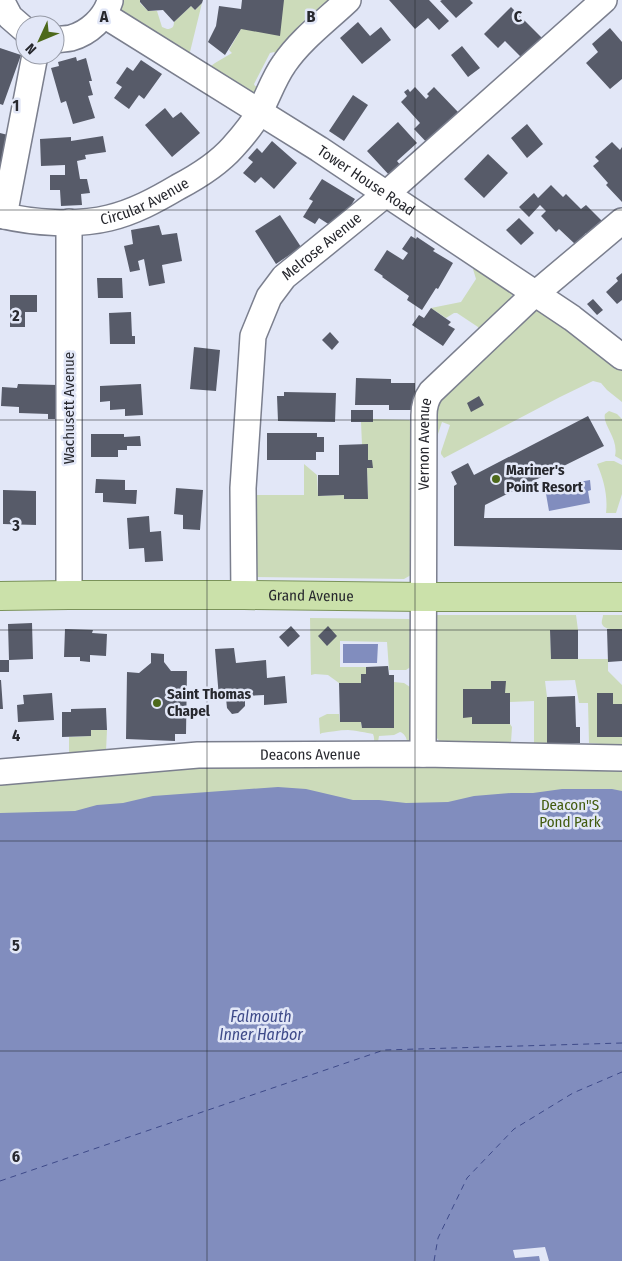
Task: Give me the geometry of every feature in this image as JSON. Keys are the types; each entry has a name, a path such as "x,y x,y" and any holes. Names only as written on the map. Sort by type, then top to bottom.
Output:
{"main road":[{"name":"Grand Avenue","path":"0,596 622,597"}],"street":[{"path":"1,0 10,17 15,21"},
{"name":"Circular Avenue","path":"2,215 68,222 108,218 149,204 187,182 218,161 232,148 253,123 282,66 294,50 348,0"},
{"name":"Melrose Avenue","path":"244,595 243,488 252,336 269,297 284,277 386,194 604,0"},
{"path":"65,39 86,32 107,8"},
{"name":"Tower House Road","path":"107,8 259,113 319,149 572,318 622,357"},
{"path":"2,215 33,65"},
{"name":"Vernon Avenue","path":"423,754 424,405 431,392 535,294 622,221"},
{"name":"Wachusett Avenue","path":"68,222 69,595"},
{"name":"Deacons Avenue","path":"0,772 198,755 423,754 622,758"}],"green space":[{"path":"123,0 140,0 140,3 148,11 157,11 162,27 167,29 170,29 174,22 191,6 195,10 202,3 189,56 121,12 120,8"},
{"path":"284,0 332,0 288,38 276,54 274,52 270,53 254,84 260,87 255,96 212,69 211,66 232,53 229,50 241,29"},
{"path":"473,269 477,269 509,287 512,294 511,301 479,332 478,327 457,313 446,318 431,308 461,302 476,279"},
{"path":"541,308 622,368 622,402 601,383 593,381 444,458 441,452 450,425 442,422 434,446 432,403 524,311"},
{"path":"609,411 617,414 622,419 622,460 615,456 615,443 606,423 605,414"},
{"path":"373,419 409,420 412,422 413,572 411,575 404,579 255,577 253,495 304,495 304,464 317,475 318,496 344,495 344,499 368,498 367,468 372,467 372,460 368,460 362,445 361,422 373,422"},
{"path":"614,461 622,465 622,494 616,513 606,513 605,488 597,464"},
{"path":"435,615 576,615 578,630 550,630 551,659 608,659 608,671 622,685 622,704 613,704 613,693 598,693 597,736 622,737 622,746 589,743 588,703 579,703 575,680 545,681 547,743 534,744 534,701 510,702 510,693 505,693 505,681 491,681 491,689 463,689 463,717 472,717 473,724 510,724 512,727 511,742 507,744 440,742 432,730"},
{"path":"603,615 622,615 622,629 611,629 603,626"},
{"path":"310,618 409,619 413,622 412,666 406,670 389,670 387,642 340,641 340,667 366,667 366,674 361,683 339,683 328,675 311,675"},
{"path":"394,682 404,683 413,689 412,739 409,742 407,742 403,733 400,732 394,735 379,736 378,742 373,743 373,734 350,730 320,734 319,718 327,714 339,714 340,722 361,722 362,728 394,728"},
{"path":"91,730 107,730 106,751 69,754 69,737 91,736"},
{"name":"Deacon\"S Pond Park","path":"421,766 622,771 622,859 0,841 0,785 216,767"}],"water":[{"path":"590,480 591,490 588,491 590,503 549,511 545,488"},
{"path":"343,644 378,644 377,663 343,663"},
{"name":"Falmouth Inner Harbor","path":"278,787 306,789 353,800 406,803 448,802 474,796 533,793 562,789 612,789 622,791 622,1261 0,1261 0,813 75,811 97,805 123,803 153,796"}],"pier":[{"path":"545,1247 549,1261 540,1261 539,1256 515,1258 513,1250"}],"building":[{"path":"140,0 203,0 195,10 191,6 174,22 163,10 148,11"},
{"path":"242,0 284,0 280,36 241,29 225,55 208,42 216,26 219,6 241,9"},
{"path":"389,0 429,0 449,21 439,30 428,18 415,29"},
{"path":"470,0 473,3 456,18 440,1"},
{"path":"511,7 543,39 523,59 505,41 498,48 484,34"},
{"path":"358,22 370,36 381,27 391,40 362,64 340,38"},
{"path":"610,28 622,42 622,79 610,89 586,63 598,52 592,44"},
{"path":"462,46 480,68 468,77 451,55"},
{"path":"0,48 15,53 15,65 17,65 3,105 0,104"},
{"path":"76,57 77,61 86,58 92,81 89,81 93,95 88,96 95,118 73,124 66,101 61,103 51,68 65,65 65,60"},
{"path":"141,60 162,74 144,99 139,95 129,109 114,98 122,87 116,83 127,67 133,71"},
{"path":"415,87 426,99 429,96 427,94 434,87 458,112 449,120 453,125 430,146 414,129 420,123 401,102 407,96 404,92 408,89 410,92"},
{"path":"353,95 368,105 344,141 329,131"},
{"path":"165,108 173,118 181,112 200,133 172,157 145,125"},
{"path":"398,122 417,143 397,161 401,166 390,176 367,151"},
{"path":"527,124 543,144 527,158 511,138"},
{"path":"0,133 8,135 1,163 0,163"},
{"path":"103,136 106,152 85,155 86,159 77,161 80,179 87,179 90,193 81,194 82,205 61,206 60,190 50,190 50,175 65,175 65,165 41,166 40,139 71,137 71,141"},
{"path":"272,141 297,163 274,189 261,177 255,183 243,173 253,162 248,158 257,148 262,153"},
{"path":"612,142 620,150 622,147 622,202 606,185 608,183 593,166 599,161 595,157"},
{"path":"488,154 508,173 484,198 464,179"},
{"path":"322,179 355,199 336,229 319,218 315,224 303,217 313,201 309,199"},
{"path":"551,185 563,197 566,194 581,209 586,205 605,224 591,237 586,233 575,244 559,229 556,232 541,216 546,211 540,205 529,217 519,207 534,193 538,198"},
{"path":"280,215 301,247 276,264 255,231"},
{"path":"519,218 534,233 521,245 506,230"},
{"path":"159,225 162,235 177,233 182,261 162,265 165,283 149,286 144,259 138,261 140,270 130,272 124,246 133,244 131,230"},
{"path":"411,236 416,239 417,237 435,249 433,251 453,263 438,289 436,288 422,310 407,300 409,296 374,270 387,250 403,260 408,253 402,249"},
{"path":"622,273 622,300 617,304 606,292 618,281 616,278"},
{"path":"97,278 122,278 123,298 98,298"},
{"path":"10,295 37,295 37,312 25,312 25,327 10,327"},
{"path":"593,299 603,310 597,315 587,304"},
{"path":"431,308 451,322 448,325 455,329 443,346 412,325 419,315 424,318"},
{"path":"131,312 132,336 135,336 135,344 110,344 109,313"},
{"path":"330,332 339,342 332,350 322,340"},
{"path":"194,347 220,350 216,391 190,389"},
{"path":"356,378 391,379 391,383 415,383 415,410 389,410 389,405 355,405"},
{"path":"18,384 58,385 57,419 48,419 48,414 19,413 19,407 1,406 2,387 17,388"},
{"path":"141,384 143,415 125,416 125,409 110,410 110,401 100,402 100,386"},
{"path":"284,392 336,393 335,422 278,421 277,396 284,396"},
{"path":"479,396 484,405 471,412 467,403"},
{"path":"351,410 373,410 373,422 351,422"},
{"name":"Mariner's Point Resort","path":"588,416 604,446 485,505 484,518 622,518 622,550 454,546 454,486 457,484 451,472 468,463 474,475"},
{"path":"267,433 317,433 317,437 324,437 324,452 316,452 316,460 267,460"},
{"path":"91,434 124,434 124,437 140,436 141,446 127,446 127,450 118,450 118,457 91,457"},
{"path":"368,444 368,460 372,460 373,468 367,468 368,499 344,499 344,495 318,496 318,475 339,475 339,445"},
{"path":"96,479 125,480 125,490 137,490 136,504 103,502 103,493 95,493"},
{"path":"176,488 203,490 200,530 183,529 183,515 174,514"},
{"path":"3,490 36,491 36,525 3,524"},
{"path":"149,516 150,532 161,531 163,561 145,562 144,548 129,549 127,518"},
{"path":"32,623 33,659 9,660 8,624"},
{"path":"291,626 300,636 288,647 279,637"},
{"path":"328,626 337,636 327,646 318,636"},
{"path":"65,629 93,630 92,633 107,634 106,656 90,655 90,662 80,661 80,657 64,657"},
{"path":"607,629 622,629 622,661 608,662"},
{"path":"550,630 578,630 578,659 551,659"},
{"path":"234,648 236,663 266,660 267,678 285,676 287,703 264,705 264,695 245,696 245,706 238,713 232,714 227,708 226,698 219,698 215,649"},
{"name":"Saint Thomas Chapel","path":"151,653 164,654 164,662 171,671 187,671 186,734 175,734 175,741 126,739 127,672 139,673 151,663"},
{"path":"0,660 9,660 9,672 0,672"},
{"path":"388,666 389,675 394,675 394,728 362,728 361,722 340,722 339,683 361,683 361,674 366,674 366,667"},
{"path":"1,680 3,709 0,709"},
{"path":"491,681 506,681 505,693 510,693 510,724 472,724 472,717 463,718 463,689 491,689"},
{"path":"52,693 54,720 18,722 17,705 24,704 23,695"},
{"path":"597,693 613,693 613,704 622,704 622,737 597,737"},
{"path":"575,696 576,727 580,727 580,743 547,743 547,697"},
{"path":"106,708 107,730 91,730 91,736 62,737 62,712 71,712 71,709"}],"ferry route":[{"path":"0,1181 384,1050 622,1043"},
{"path":"434,1261 438,1238 467,1178 514,1129 573,1093 622,1072"}],"place":[{"name":"Mariner's Point Resort","path":"496,479"},
{"name":"Saint Thomas Chapel","path":"157,703"}]}
